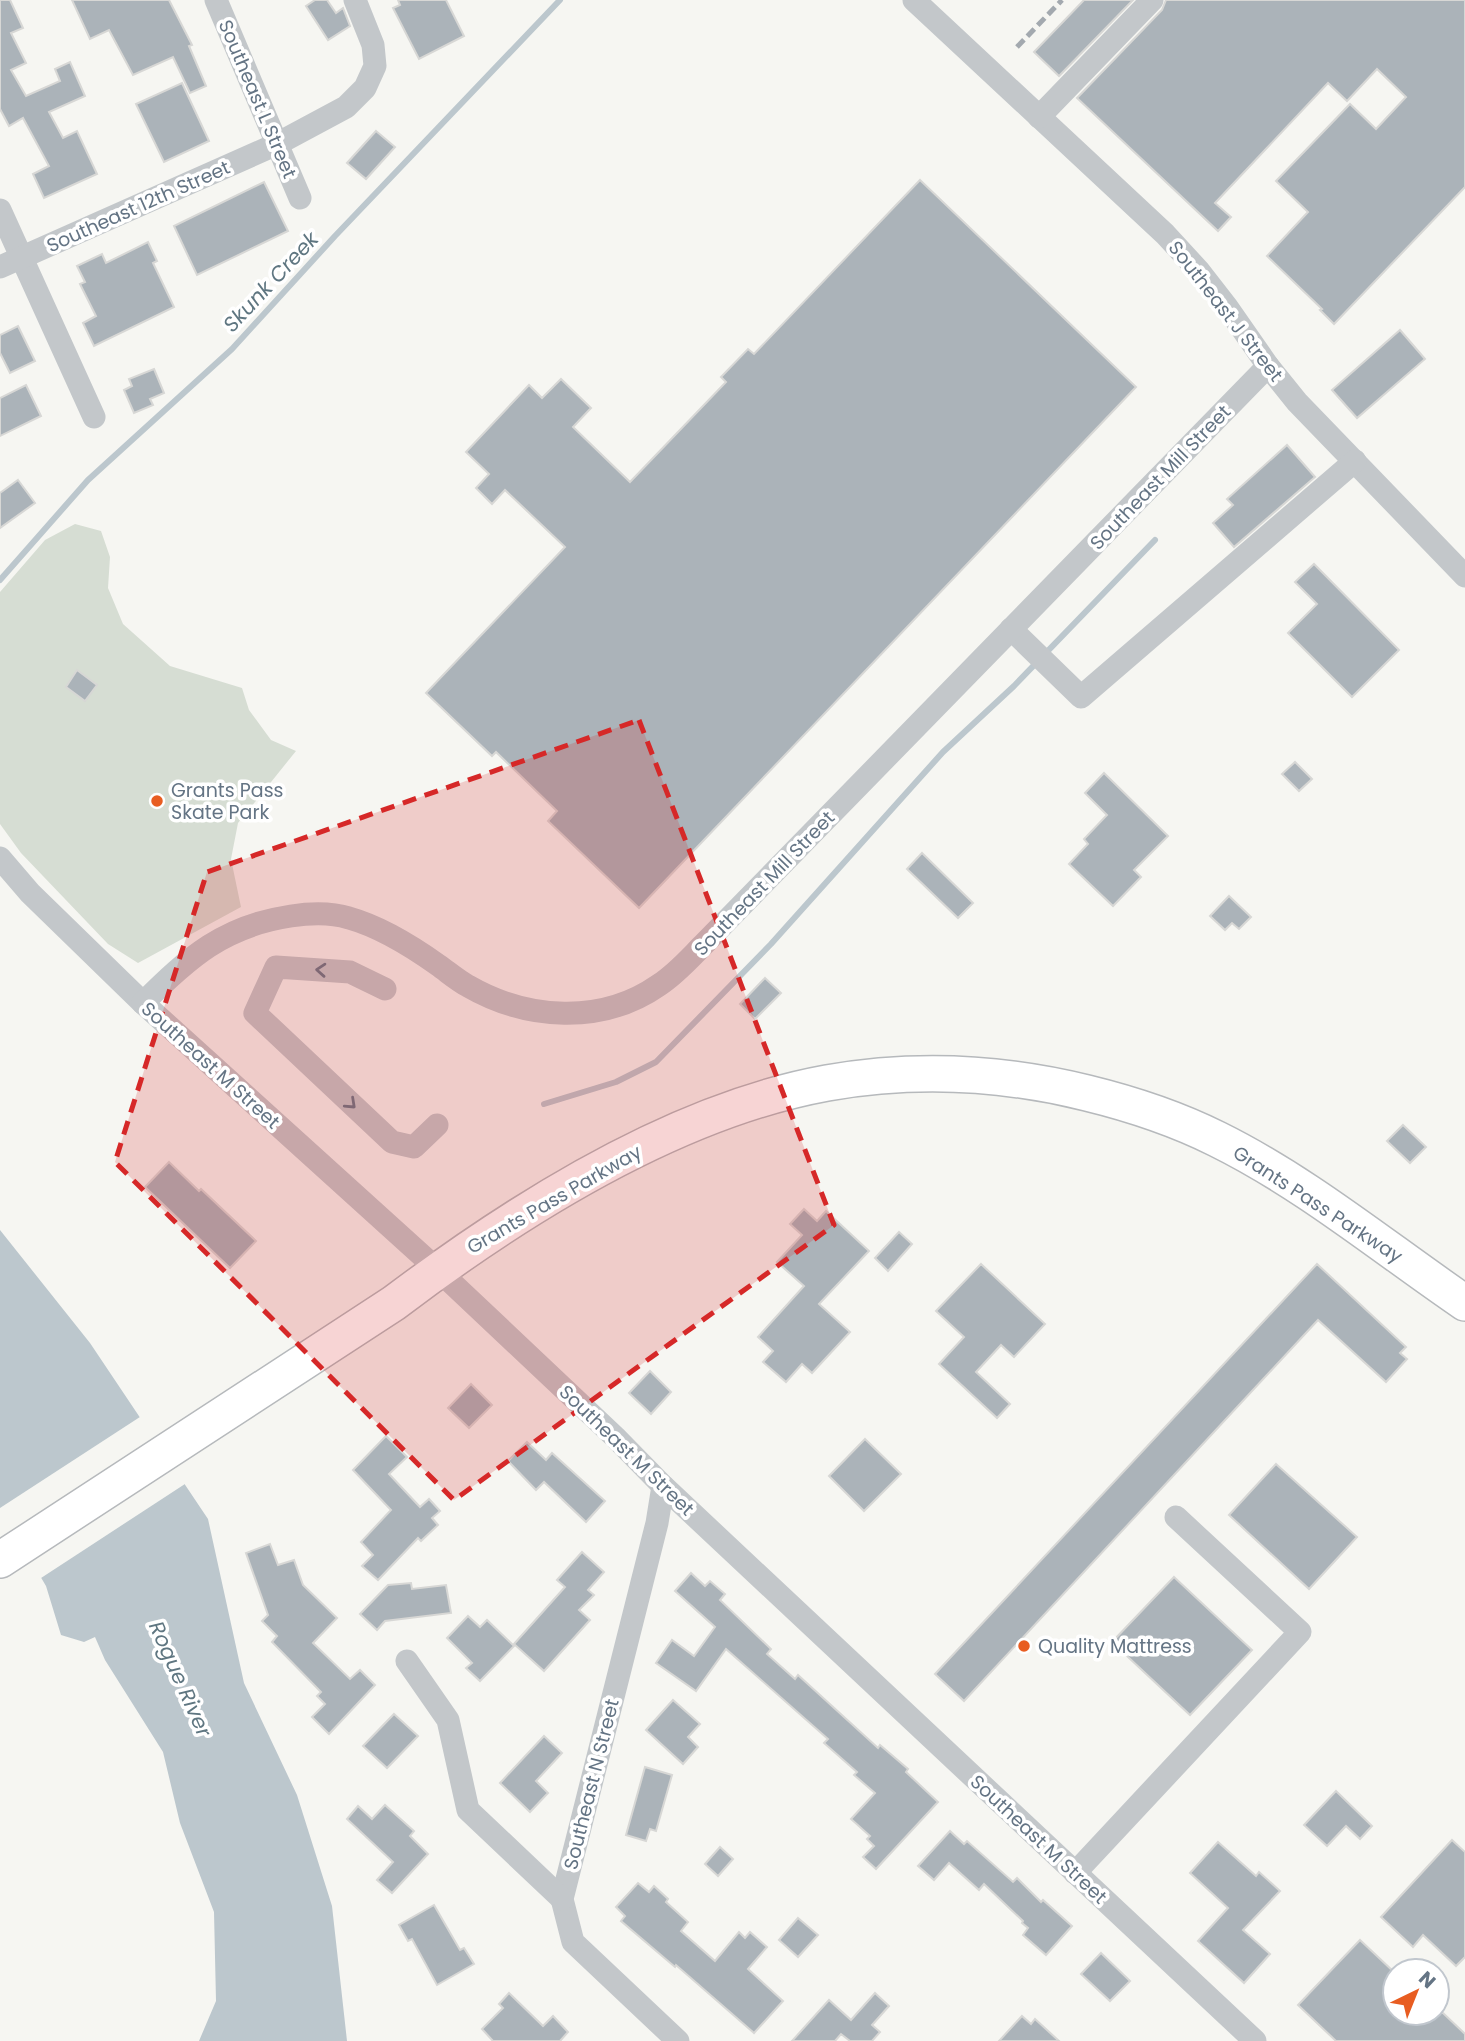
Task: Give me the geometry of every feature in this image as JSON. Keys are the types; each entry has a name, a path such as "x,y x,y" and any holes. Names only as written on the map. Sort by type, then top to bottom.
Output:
{"highway":[{"name":"Grants Pass Parkway","path":"0,1560 394,1303 501,1226 574,1183 650,1143 719,1114 773,1096 825,1084 882,1076 940,1074 1006,1078 1071,1089 1134,1105 1194,1128 1252,1157 1465,1303"}],"street":[{"name":"Southeast L Street","path":"216,0 300,198"},
{"name":"Southeast 12th Street","path":"0,267 277,144 346,107 365,88 375,66 373,46 355,0"},
{"name":"Southeast J Street","path":"914,0 1171,241 1199,271 1297,402 1462,566"},
{"path":"1039,117 1152,0"},
{"path":"0,210 94,417"},
{"name":"Southeast Mill Street","path":"143,1003 178,968 226,934 274,918 306,914 347,917 411,946 466,985 497,1001 548,1013 595,1012 617,1006 657,986 678,971 1268,366"},
{"path":"1011,629 1081,697 1355,461"},
{"name":"Southeast M Street","path":"0,858 30,892 143,1003 438,1270 606,1428 663,1486 1255,2041"},
{"path":"385,989 350,972 276,967 255,1013 392,1142 414,1147 437,1125"},
{"name":"Southeast N Street","path":"663,1486 657,1523 562,1899 573,1942 678,2041"},
{"path":"1075,1873 1300,1632 1176,1517"},
{"path":"407,1661 447,1720 468,1810 562,1899"}],"highlighted area":[{"path":"639,720 834,1225 454,1500 115,1162 207,872"}],"shaded area":[{"name":"Grants Pass Skate Park","path":"75,524 101,531 110,557 108,588 123,624 170,666 242,688 249,710 271,740 296,751 238,823 231,859 241,907 138,963 108,944 21,853 0,824 0,592 45,540"}],"water":[{"name":"Rogue River","path":"0,1230 90,1343 208,1519 244,1683 297,1795 332,1906 347,2041 199,2041 216,2001 214,1912 180,1823 163,1752 105,1660 95,1637 84,1642 61,1635 46,1586 0,1508"}],"pier":[{"path":"143,1415 188,1482 38,1580 0,1515 0,1508"}],"building":[{"path":"0,0 10,0 23,28 11,33 26,63 11,70 26,96 60,81 55,69 70,62 85,96 49,112 63,138 77,131 97,174 44,198 33,174 49,166 23,118 9,126 0,109"},
{"path":"72,0 169,0 192,45 189,46 206,86 190,93 173,57 133,75 109,30 90,39"},
{"path":"315,0 327,0 336,13 343,8 350,26 328,40 306,6"},
{"path":"398,0 446,0 464,36 419,59 393,8 400,5"},
{"path":"1084,0 1133,0 1059,76 1034,52"},
{"path":"1166,0 1465,0 1465,187 1334,324 1267,256 1308,212 1276,181 1350,104 1376,129 1406,97 1377,69 1347,101 1328,83 1215,203 1231,217 1218,231 1077,98 1162,10"},
{"path":"182,83 209,141 164,162 136,104"},
{"path":"376,131 395,147 366,179 347,163"},
{"path":"920,180 1136,387 639,908 548,821 557,811 496,752 492,756 426,693 565,547 505,490 492,504 476,488 489,474 466,452 529,385 542,398 561,379 591,408 573,427 630,482 726,382 721,377 748,349 754,354"},
{"path":"264,182 288,231 197,275 174,226"},
{"path":"148,242 157,261 153,263 174,307 94,346 83,323 96,316 80,284 85,282 77,266 102,254 106,263"},
{"path":"18,326 35,361 10,373 0,353 0,335"},
{"path":"1400,330 1425,359 1357,418 1332,390"},
{"path":"154,369 164,393 150,399 153,405 134,413 124,390 132,386 129,379"},
{"path":"26,385 41,416 0,436 0,398"},
{"path":"1287,445 1315,477 1234,547 1213,523 1233,505 1227,499"},
{"path":"18,480 35,503 0,528 0,493"},
{"path":"1314,564 1399,650 1352,697 1288,633 1317,604 1295,582"},
{"path":"77,670 97,685 85,701 66,687"},
{"path":"1295,762 1312,779 1299,791 1282,774"},
{"path":"1104,773 1168,836 1134,870 1141,877 1113,906 1069,864 1088,844 1084,839 1107,815 1085,793"},
{"path":"922,853 973,903 958,918 907,869"},
{"path":"1229,896 1251,917 1239,929 1232,923 1225,930 1210,916"},
{"path":"765,978 781,993 755,1019 740,1004"},
{"path":"1403,1125 1426,1147 1410,1163 1387,1141"},
{"path":"169,1162 256,1241 230,1268 145,1187"},
{"path":"804,1209 817,1221 826,1211 869,1251 819,1304 850,1332 812,1373 802,1364 786,1382 763,1362 773,1351 758,1337 804,1286 777,1262 802,1235 790,1224"},
{"path":"899,1232 912,1244 888,1271 875,1258"},
{"path":"981,1264 1045,1324 1014,1357 1001,1345 976,1372 1010,1404 997,1418 939,1364 964,1337 936,1311"},
{"path":"1317,1264 1406,1347 1400,1353 1407,1359 1386,1382 1318,1320 964,1701 935,1674"},
{"path":"650,1371 671,1392 651,1414 629,1393"},
{"path":"471,1384 492,1405 469,1428 448,1408"},
{"path":"386,1436 407,1457 389,1474 420,1507 429,1499 440,1511 432,1518 438,1525 421,1541 418,1538 378,1580 362,1566 373,1555 361,1542 391,1510 353,1470"},
{"path":"865,1439 901,1474 864,1511 829,1476"},
{"path":"527,1442 546,1460 552,1453 605,1501 586,1522 544,1482 536,1490 508,1461"},
{"path":"1276,1464 1357,1537 1309,1589 1229,1515"},
{"path":"270,1544 278,1565 294,1560 303,1585 337,1618 313,1643 350,1679 360,1670 375,1685 329,1734 312,1717 325,1704 317,1696 321,1692 272,1642 277,1636 262,1621 268,1615 246,1553"},
{"path":"582,1552 604,1572 588,1590 594,1595 579,1610 590,1620 544,1671 514,1644 565,1587 557,1580"},
{"path":"691,1573 705,1586 710,1581 725,1594 720,1600 771,1649 767,1654 795,1679 798,1675 878,1748 880,1745 908,1769 906,1772 938,1802 876,1869 863,1857 874,1846 867,1839 870,1836 851,1819 875,1793 854,1775 857,1772 824,1743 828,1739 726,1649 696,1691 656,1663 672,1640 694,1656 715,1627 675,1591"},
{"path":"1174,1577 1252,1650 1190,1715 1112,1642"},
{"path":"411,1583 412,1589 446,1585 451,1613 385,1621 377,1630 360,1614 388,1585"},
{"path":"468,1616 480,1627 487,1620 514,1646 480,1681 466,1668 472,1663 447,1638"},
{"path":"673,1700 700,1724 688,1737 698,1747 683,1764 646,1730"},
{"path":"394,1714 418,1736 387,1768 363,1746"},
{"path":"544,1736 562,1753 536,1781 548,1793 530,1812 500,1783"},
{"path":"645,1767 672,1775 656,1831 650,1829 646,1841 626,1835"},
{"path":"1336,1791 1372,1826 1360,1839 1346,1826 1327,1846 1304,1825"},
{"path":"385,1805 414,1831 410,1836 428,1854 392,1893 377,1880 393,1862 347,1819 358,1806 372,1819"},
{"path":"950,1831 964,1844 967,1841 1013,1882 1017,1878 1041,1902 1043,1900 1072,1926 1046,1955 1023,1935 1028,1928 1023,1921 984,1884 979,1890 949,1863 934,1880 918,1866"},
{"path":"1452,1840 1465,1852 1465,1957 1456,1966 1451,1957 1446,1957 1423,1935 1413,1947 1381,1917"},
{"path":"1218,1842 1256,1876 1259,1872 1280,1891 1243,1930 1270,1954 1244,1983 1198,1941 1228,1908 1190,1873"},
{"path":"720,1847 733,1859 718,1876 705,1864"},
{"path":"638,1883 649,1892 654,1886 668,1899 666,1902 688,1922 681,1931 715,1961 739,1932 745,1938 750,1932 767,1947 748,1969 783,2001 754,2033 621,1921 625,1916 616,1907"},
{"path":"434,1905 460,1950 464,1948 474,1964 437,1985 412,1939 408,1941 399,1925"},
{"path":"798,1918 818,1935 798,1957 779,1940"},
{"path":"1360,1940 1381,1960 1381,2027 1451,2027 1451,2021 1465,2034 1465,2041 1336,2041 1298,2005"},
{"path":"1101,1953 1130,1981 1110,2001 1081,1974"},
{"path":"509,1993 543,2026 553,2016 568,2032 560,2041 493,2041 482,2029 503,2008 499,2004"},
{"path":"875,1993 889,2006 872,2025 880,2032 872,2041 850,2041 841,2034 835,2041 792,2041 829,2000 851,2020"},
{"path":"1022,2016 1031,2024 1035,2019 1059,2041 999,2041"}],"waterway":[{"name":"Skunk Creek","path":"0,580 88,480 232,349 335,236 560,0"},
{"path":"544,1104 616,1082 656,1062 771,944 943,752 1014,686 1155,540"}],"railway":[{"path":"1017,47 1062,0"}],"place":[{"name":"Grants Pass Skate Park","path":"157,801"},
{"name":"Quality Mattress","path":"1024,1646"}]}
